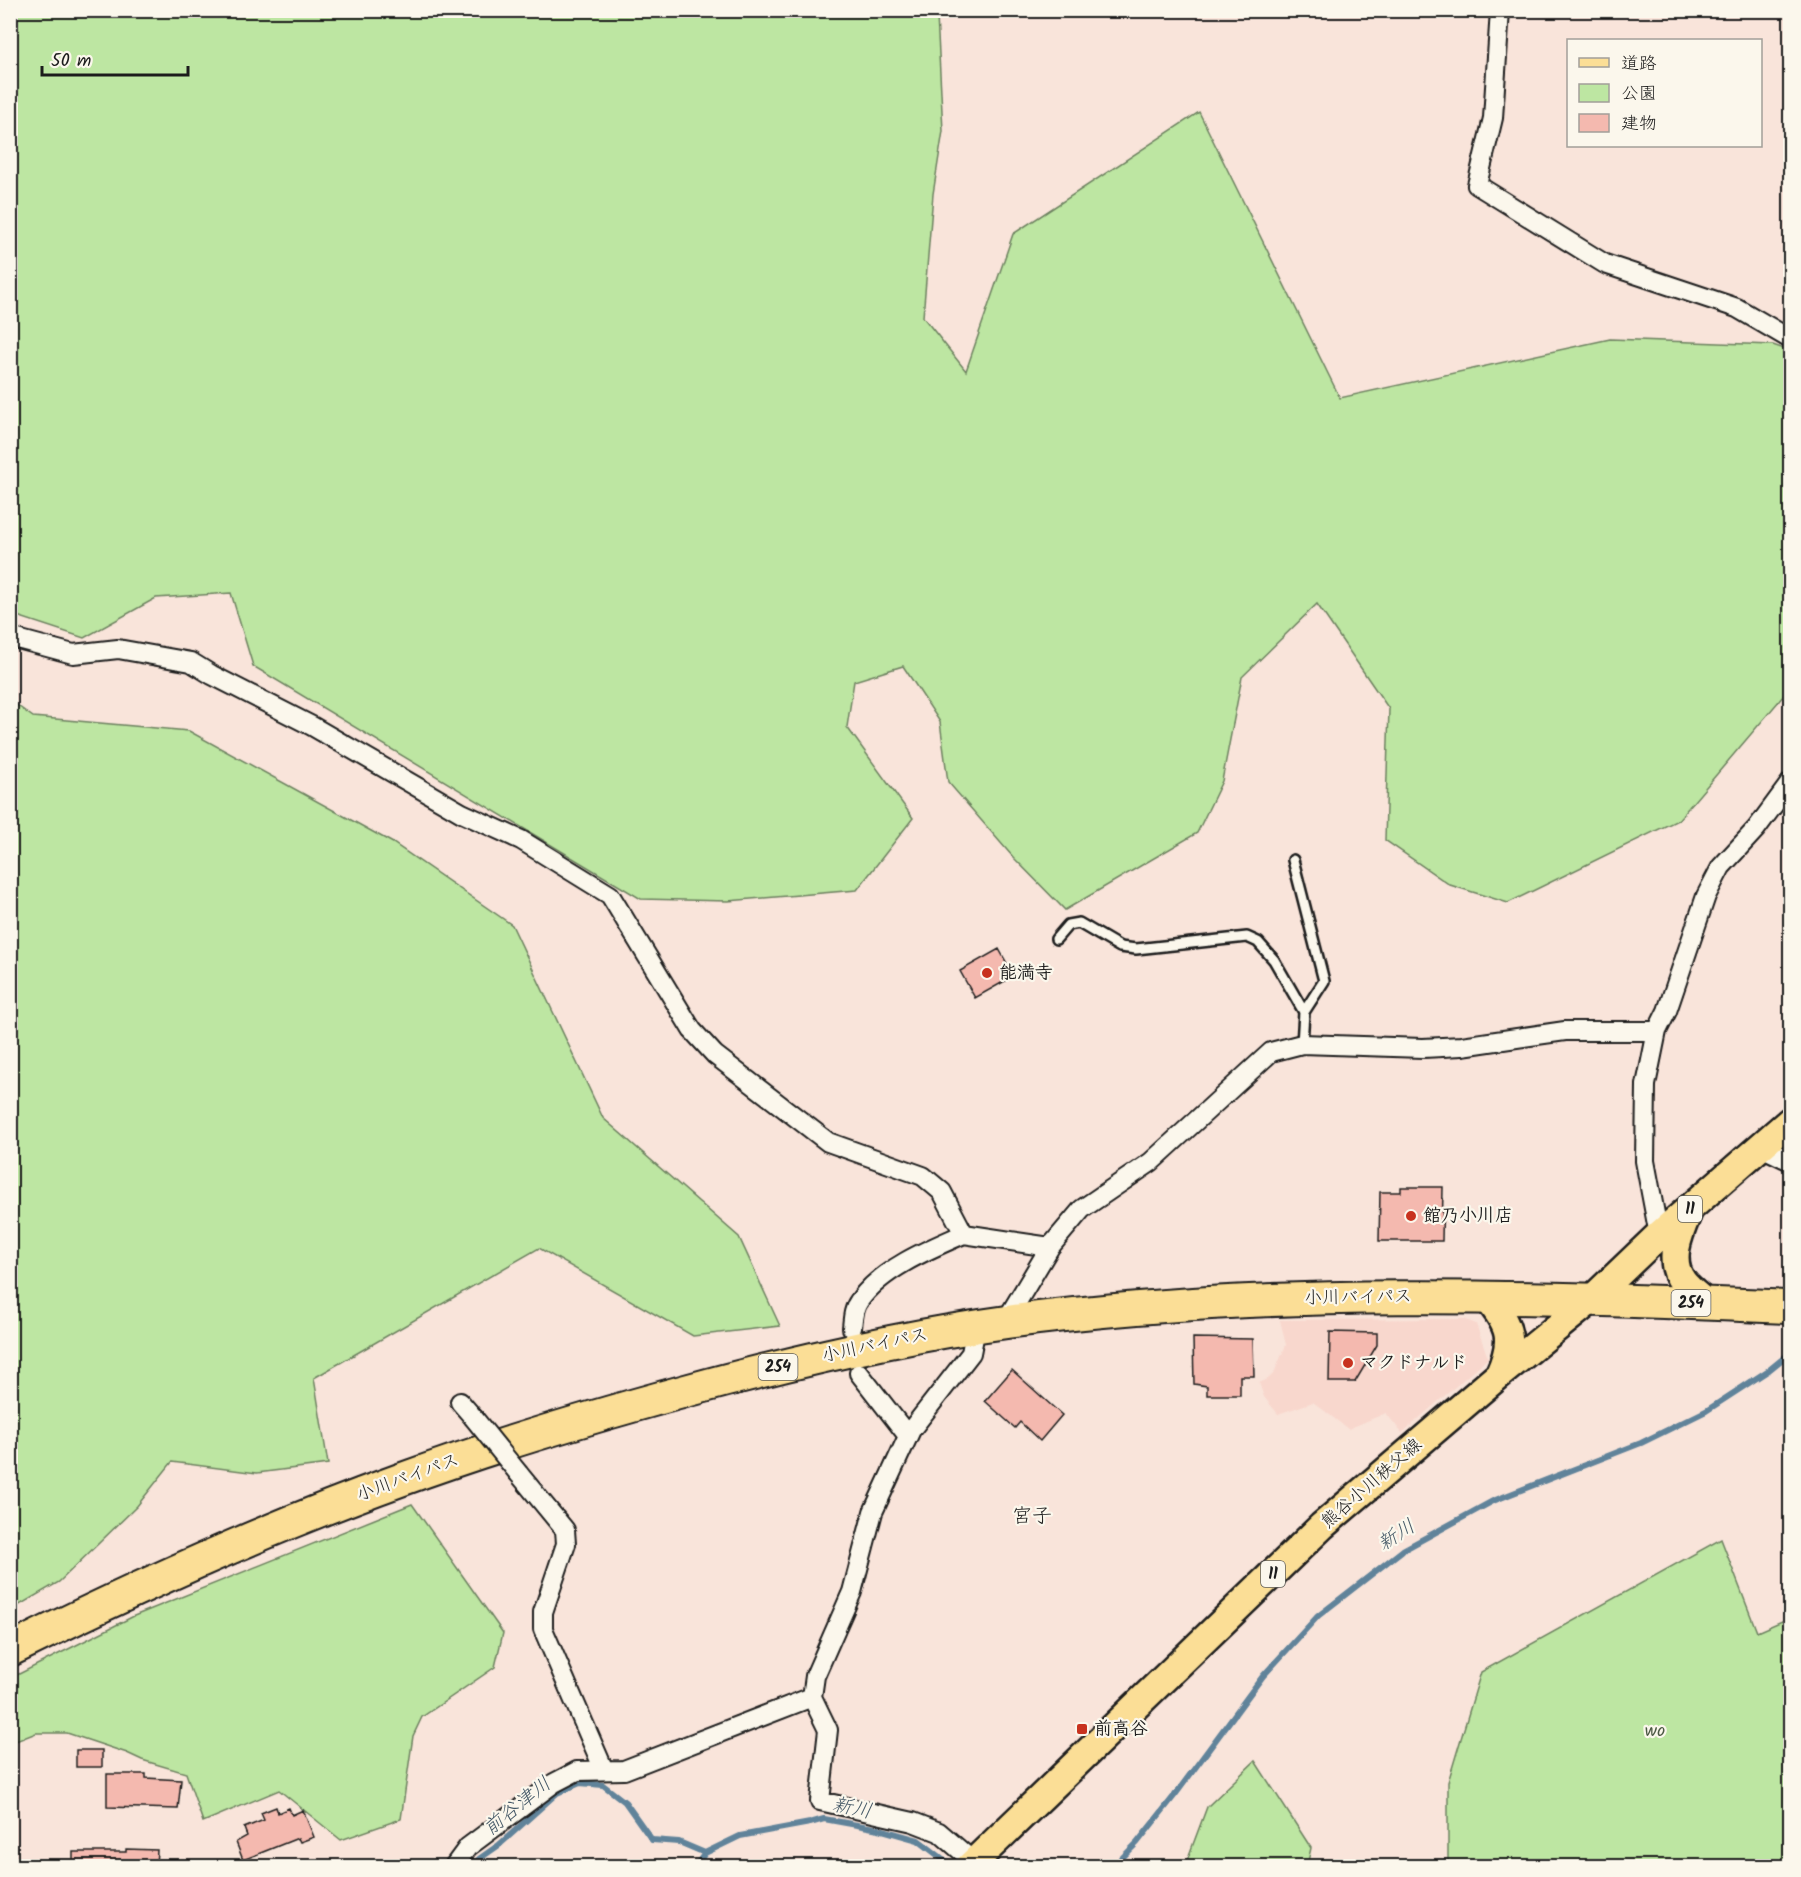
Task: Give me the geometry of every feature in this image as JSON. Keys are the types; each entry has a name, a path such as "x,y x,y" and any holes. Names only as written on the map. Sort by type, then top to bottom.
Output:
{"highway":[{"name":"小川バイパス","path":"10,1650 277,1527 398,1480 602,1414 736,1377 864,1348 991,1325 1207,1302 1341,1296 1592,1299 1791,1307"}],"main road":[{"name":"熊谷小川秩父線","path":"972,1864 1322,1526 1592,1299 1689,1209 1791,1121"},
{"path":"1689,1209 1677,1239 1675,1258 1677,1272 1683,1283 1707,1304"},
{"path":"1487,1298 1506,1324 1509,1336 1508,1355 1499,1375"}],"street":[{"path":"1500,10 1492,118 1476,185 1605,264 1737,308 1791,339"},
{"path":"10,637 73,654 118,649 191,662 312,726 462,813 520,840 610,895 692,1030 715,1055 828,1142 923,1176 942,1192 964,1234"},
{"path":"1659,1236 1645,1161 1646,1085 1657,1031 1671,1000 1706,896 1721,867 1756,829 1791,783"},
{"path":"972,1864 939,1833 914,1822 820,1801 828,1730 812,1697 815,1676 852,1592 873,1512 908,1436 936,1395 971,1353 1050,1247 1082,1209 1151,1162 1271,1052 1302,1044 1423,1048 1462,1046 1565,1031 1657,1031"},
{"path":"1761,1147 1791,1161"},
{"path":"852,1328 858,1302 878,1281 929,1249 964,1234 1050,1247"},
{"path":"859,1373 908,1436"},
{"path":"460,1402 565,1530 566,1544 543,1612 543,1629 604,1770"},
{"path":"454,1866 468,1847 554,1783 577,1770 624,1770 812,1697"}],"lane":[{"path":"1293,860 1324,981 1304,1012 1302,1044"},
{"path":"1056,939 1068,925 1079,923 1120,946 1136,949 1247,937 1258,942 1274,960 1304,1012"}],"shaded area":[{"path":"1464,1319 1476,1324 1488,1358 1402,1433 1386,1413 1348,1429 1313,1402 1278,1414 1264,1397 1259,1383 1274,1373 1286,1345 1280,1320"}],"green space":[{"path":"11,10 932,11 937,16 943,131 933,194 923,317 966,371 1013,234 1199,112 1340,398 1610,339 1773,345 1790,351 1790,688 1678,820 1508,903 1450,885 1385,840 1389,709 1317,604 1242,677 1222,781 1197,833 1065,910 1013,857 948,782 940,722 903,666 854,681 847,727 913,818 857,890 728,901 641,899 253,666 231,593 156,598 84,638 11,614"},
{"path":"11,701 33,717 189,731 393,843 512,925 603,1118 739,1237 780,1326 693,1336 539,1248 314,1378 328,1464 257,1473 172,1462 137,1506 59,1582 11,1610"},
{"path":"412,1504 503,1633 495,1667 422,1717 413,1736 401,1819 341,1840 279,1790 203,1822 186,1773 67,1733 36,1733 11,1743 11,1678 134,1616"},
{"name":"wo","path":"1721,1539 1757,1632 1782,1621 1790,1621 1790,1866 1448,1866 1448,1782 1481,1672"},
{"path":"1255,1761 1311,1848 1307,1866 1185,1866 1207,1807"}],"building":[{"name":"能満寺","path":"999,949 1014,976 975,998 960,971"},
{"name":"館乃小川店","path":"1401,1187 1443,1187 1442,1241 1379,1241 1380,1192 1401,1192"},
{"name":"マクドナルド","path":"1330,1332 1377,1333 1377,1345 1355,1382 1329,1382"},
{"path":"1193,1338 1253,1339 1254,1376 1240,1376 1240,1395 1207,1395 1207,1386 1194,1384"},
{"path":"1012,1370 1062,1415 1040,1441 1020,1422 1015,1428 985,1401"},
{"path":"76,1750 102,1750 102,1767 76,1767"},
{"path":"107,1774 146,1774 146,1778 181,1780 178,1809 107,1807"},
{"path":"276,1807 278,1813 289,1808 292,1815 303,1810 314,1837 300,1842 298,1838 243,1860 236,1842 247,1836 244,1828 264,1820 261,1813"},
{"path":"126,1849 157,1850 156,1866 73,1866 73,1852 126,1852"}],"waterway":[{"name":"新川","path":"1114,1866 1137,1843 1175,1795 1263,1676 1318,1616 1403,1550 1493,1501 1641,1443 1706,1411 1769,1370 1790,1353"},
{"name":"前谷津川","path":"473,1866 557,1793 580,1783 603,1785 625,1802 652,1840 679,1842 705,1853"},
{"name":"新川","path":"696,1866 705,1853 740,1836 824,1819 879,1829 918,1840 952,1866"}],"place":[{"name":"能満寺","path":"987,973"},
{"name":"館乃小川店","path":"1411,1216"},
{"name":"マクドナルド","path":"1348,1363"},
{"name":"前高谷","path":"1082,1729"}],"district":[{"name":"宮子","path":"1032,1517"}]}
